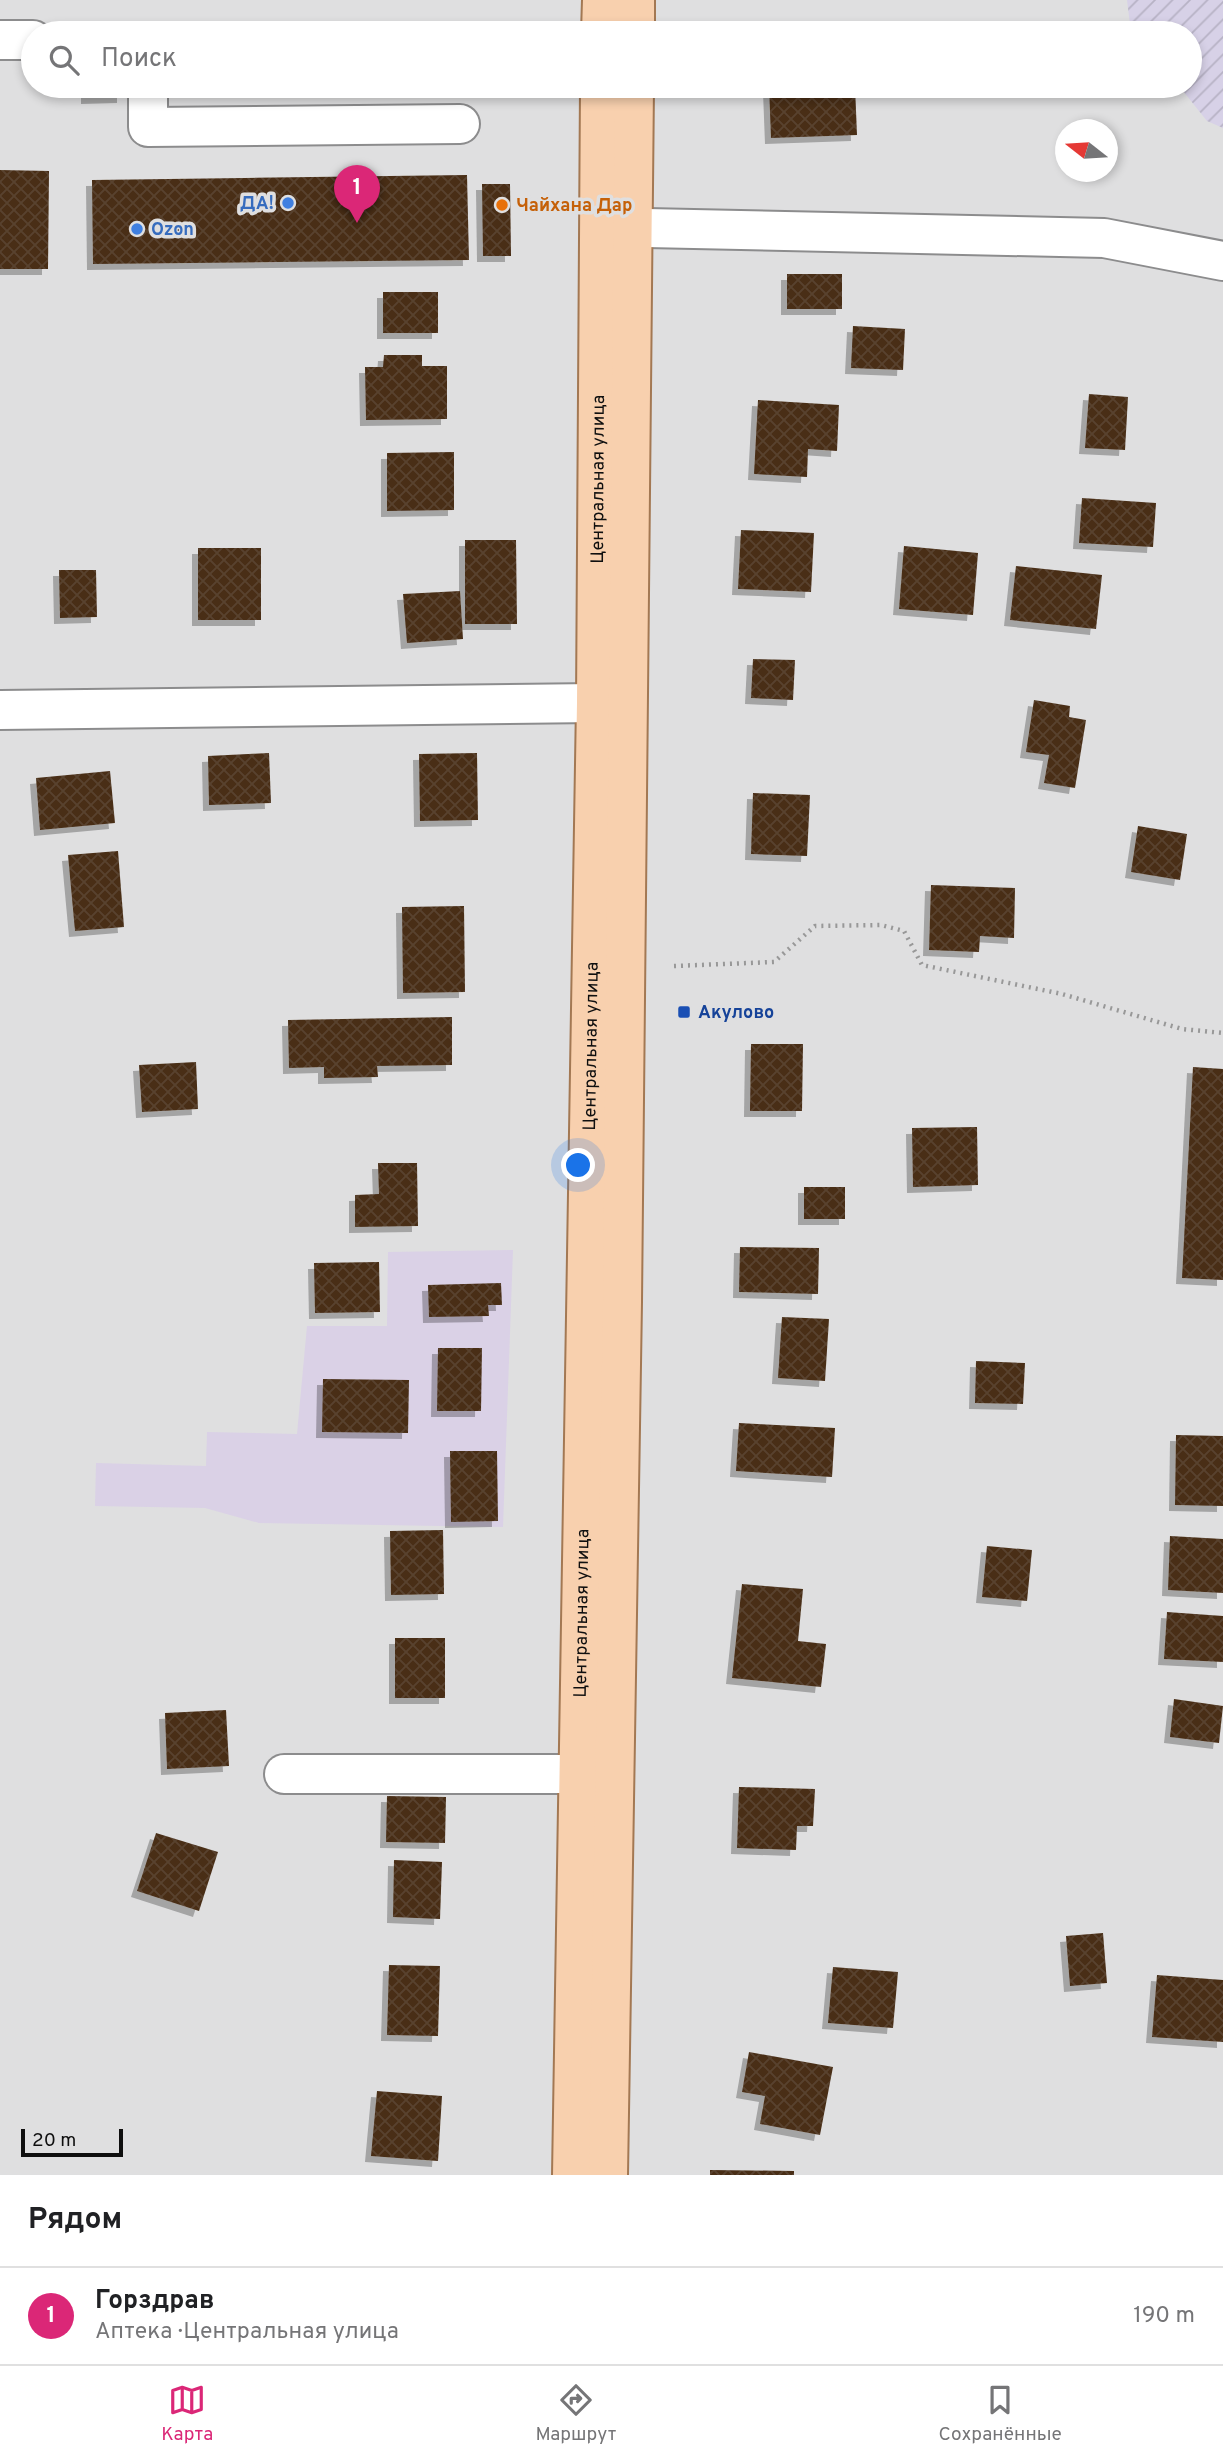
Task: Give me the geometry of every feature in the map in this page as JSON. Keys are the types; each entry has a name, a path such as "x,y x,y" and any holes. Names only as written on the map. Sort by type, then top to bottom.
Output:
{"main road":[{"path":"601,21 602,0"},
{"path":"635,0 635,21"},
{"name":"Центральная улица","path":"601,98 616,228 614,1941 608,2175"},
{"name":"Центральная улица","path":"572,2175 596,702 616,228 632,98"}],"street":[{"path":"0,40 21,40"},
{"path":"148,98 148,127 460,124"},
{"path":"616,228 1104,238 1223,261"},
{"path":"0,710 596,702"},
{"path":"284,1774 578,1774"}],"path":[{"path":"674,966 774,962 815,926 881,925 904,931 922,965 1062,994 1182,1029 1223,1033"}],"shaded area":[{"path":"1127,0 1223,0 1223,128 1207,121 1189,98 1202,98 1202,21 1130,21"},
{"path":"513,1250 503,1527 259,1523 205,1508 95,1506 96,1463 206,1466 207,1432 297,1434 307,1326 387,1326 388,1252"}],"building":[{"path":"769,98 855,98 857,135 771,138"},
{"path":"0,170 49,171 48,269 0,269"},
{"path":"467,175 469,260 93,264 92,180"},
{"path":"482,184 510,184 511,256 483,256"},
{"path":"787,274 842,274 842,309 787,309"},
{"path":"383,292 438,292 438,333 383,333"},
{"path":"853,326 905,329 903,370 851,368"},
{"path":"384,355 422,355 422,366 447,366 447,419 366,420 365,367 383,367"},
{"path":"1089,394 1128,397 1125,450 1085,448"},
{"path":"758,400 839,405 837,451 808,449 807,477 754,474"},
{"path":"454,452 454,510 387,511 387,453"},
{"path":"1082,498 1156,503 1153,547 1079,543"},
{"path":"741,530 814,533 811,592 738,589"},
{"path":"465,540 516,540 517,624 465,624"},
{"path":"904,546 978,553 973,615 899,609"},
{"path":"198,548 261,548 261,620 198,620"},
{"path":"1016,566 1102,575 1096,629 1010,620"},
{"path":"59,570 96,570 97,617 60,618"},
{"path":"460,591 463,639 407,643 403,594"},
{"path":"753,659 795,660 793,700 751,698"},
{"path":"1034,700 1070,706 1069,717 1086,720 1075,788 1044,783 1049,755 1026,752"},
{"path":"269,753 271,803 209,805 208,756"},
{"path":"477,753 478,820 420,821 419,754"},
{"path":"110,771 115,823 40,830 36,778"},
{"path":"753,793 810,795 807,856 751,854"},
{"path":"1138,826 1187,834 1180,880 1131,872"},
{"path":"118,851 124,927 75,931 68,855"},
{"path":"931,885 1015,888 1014,938 980,936 979,952 929,950"},
{"path":"464,906 465,992 403,993 402,907"},
{"path":"452,1017 452,1065 377,1066 378,1077 324,1078 324,1067 289,1068 288,1020"},
{"path":"751,1044 803,1044 802,1111 750,1111"},
{"path":"196,1062 198,1109 142,1112 139,1065"},
{"path":"1193,1067 1223,1069 1223,1280 1182,1278"},
{"path":"977,1127 978,1185 913,1187 912,1128"},
{"path":"378,1163 417,1163 418,1226 355,1227 355,1195 379,1194"},
{"path":"804,1187 845,1187 845,1219 804,1219"},
{"path":"740,1247 819,1248 818,1294 739,1292"},
{"path":"379,1262 380,1312 315,1313 314,1263"},
{"path":"501,1283 502,1305 488,1305 489,1316 429,1317 428,1285"},
{"path":"782,1317 829,1319 825,1381 778,1378"},
{"path":"438,1348 482,1348 481,1411 437,1411"},
{"path":"976,1361 1025,1363 1023,1404 975,1403"},
{"path":"323,1379 409,1380 408,1433 322,1432"},
{"path":"739,1423 835,1428 832,1477 736,1471"},
{"path":"1176,1435 1223,1436 1223,1506 1175,1505"},
{"path":"450,1451 497,1451 498,1521 451,1522"},
{"path":"443,1530 444,1594 391,1595 390,1531"},
{"path":"1170,1536 1223,1539 1223,1593 1168,1590"},
{"path":"987,1546 1032,1550 1027,1601 982,1597"},
{"path":"742,1584 803,1589 798,1641 826,1644 821,1687 732,1678"},
{"path":"1167,1612 1223,1616 1223,1662 1164,1659"},
{"path":"395,1638 445,1638 445,1698 395,1698"},
{"path":"1174,1699 1223,1706 1219,1743 1170,1737"},
{"path":"226,1710 229,1766 167,1769 165,1713"},
{"path":"739,1787 815,1789 813,1826 797,1826 796,1850 737,1848"},
{"path":"387,1796 446,1797 445,1843 386,1842"},
{"path":"156,1833 218,1852 199,1911 137,1891"},
{"path":"394,1860 442,1862 440,1919 393,1917"},
{"path":"1103,1933 1107,1983 1070,1986 1066,1936"},
{"path":"389,1965 440,1966 438,2036 387,2035"},
{"path":"833,1967 898,1972 893,2028 828,2023"},
{"path":"1157,1975 1223,1980 1223,2042 1152,2037"},
{"path":"749,2052 833,2067 820,2135 760,2124 765,2096 742,2092"},
{"path":"377,2091 442,2096 438,2161 371,2156"},
{"path":"710,2170 794,2171 794,2175 710,2175"}],"place":[{"name":"ДА!","path":"288,203"},
{"name":"Чайхана Дар","path":"502,205"},
{"name":"Горздрав","path":"357,223"},
{"name":"Ozon","path":"137,229"},
{"name":"Акулово","path":"684,1012"}]}
